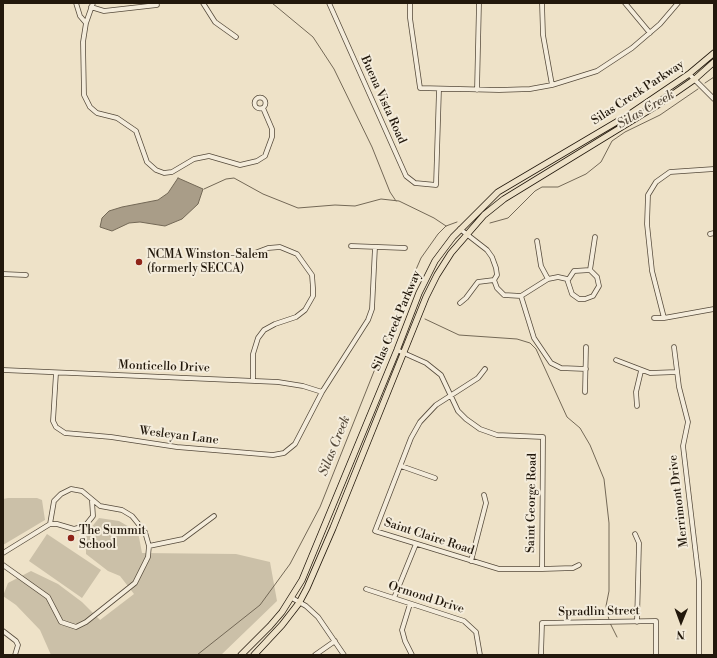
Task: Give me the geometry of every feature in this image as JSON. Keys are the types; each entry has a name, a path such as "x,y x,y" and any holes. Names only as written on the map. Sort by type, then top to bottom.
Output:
{"main road":[{"name":"Silas Creek Parkway","path":"241,655 270,626 292,598 317,548 374,403 397,350 411,311 435,261 460,229 492,197 514,182 630,114 689,74 714,53"},
{"name":"Silas Creek Parkway","path":"254,655 282,625 299,602 316,569 426,298 437,275 451,253 484,215 510,195 636,119 695,79 714,62"}],"street":[{"path":"76,3 80,16 86,23"},
{"path":"203,3 216,22 236,37"},
{"name":"Buena Vista Road","path":"329,3 406,176 416,183 436,185 439,89"},
{"path":"410,3 410,18 420,88 477,90 518,90 552,85 586,76 604,67 632,48 650,33 678,3"},
{"path":"477,90 479,3"},
{"path":"542,3 543,35 552,85"},
{"path":"625,3 650,33"},
{"path":"157,5 104,11 92,5 86,23 83,42 84,95 90,107 97,113 116,118 136,131 147,162 156,170 164,172 172,172 194,159 209,156 240,165 258,161 267,152 272,137 272,129 263,108"},
{"path":"689,74 714,99"},
{"path":"664,318 652,271 647,224 648,195 656,182 670,172 714,169"},
{"path":"460,229 487,250 492,257 497,275 494,280"},
{"path":"590,270 595,237"},
{"path":"537,241 541,266 548,279"},
{"path":"351,246 405,248"},
{"path":"252,254 268,248 280,247 297,254 312,275 313,288 313,296 305,310 296,317 270,327 258,338 254,354 253,381"},
{"name":"Wesleyan Lane","path":"56,373 53,421 56,428 66,433 111,437 177,447 273,455 284,453 295,444 322,392 368,320 372,308 375,247"},
{"path":"494,280 501,294 507,296 521,296 548,279 563,277 568,280 572,294 576,298 585,300 593,296 598,291 599,283 597,277 590,270 574,271 568,280"},
{"path":"3,274 26,275"},
{"path":"460,303 466,298 478,282 494,280"},
{"path":"521,296 534,338 551,363 561,368 586,369"},
{"path":"654,318 664,318 714,309"},
{"path":"585,392 586,347"},
{"name":"Merrimont Drive","path":"674,347 680,394 688,422 683,446 699,581 699,655"},
{"path":"397,350 434,368 441,375 452,395"},
{"path":"616,360 650,373 677,372"},
{"name":"Saint Claire Road","path":"485,369 478,378 431,409 420,422 376,531 471,561 512,570 573,568 580,565"},
{"name":"Monticello Drive","path":"3,370 253,381 303,386 322,392"},
{"path":"637,406 636,392 641,370"},
{"name":"Saint George Road","path":"452,395 461,415 471,424 486,432 503,436 543,437 542,569"},
{"path":"401,466 435,478"},
{"path":"3,565 48,597 61,622 76,627 97,614 135,583 148,557 149,546 145,532 132,516 122,510 100,506 79,490 66,491 54,501 50,524"},
{"path":"471,561 486,503 484,495"},
{"path":"3,553 50,524 57,524 74,529 85,526 90,522 93,513 92,501"},
{"path":"149,546 183,539 214,516"},
{"path":"635,534 639,543 637,622"},
{"path":"394,598 416,544"},
{"name":"Ormond Drive","path":"366,589 458,618 468,623 474,629 478,637 480,655"},
{"path":"292,598 306,606 318,617 344,655"},
{"path":"410,604 402,630 405,641 412,655"},
{"name":"Spradlin Street","path":"541,655 542,623 656,621 656,655"},
{"path":"3,632 16,641 18,645 15,655"},
{"path":"315,655 335,641"}],"shaded area":[{"path":"178,178 203,189 198,204 182,219 165,226 140,222 129,223 112,231 100,227 102,218 109,211 158,200 168,193"},
{"path":"37,498 42,500 45,520 3,545 3,499"},
{"path":"99,518 119,521 138,532 142,553 236,554 270,562 277,601 221,655 51,655 40,630 16,605 3,596 8,583 31,571 58,584 82,602 100,620 134,594 120,576 108,571 86,554 86,534"},
{"path":"47,534 101,570 82,598 29,561"}],"waterway":[{"path":"272,3 313,37 334,69 372,147 390,192 396,201"},
{"name":"Silas Creek","path":"705,83 714,77"},
{"name":"Silas Creek","path":"490,223 508,218 535,191 542,187 558,187 586,174 601,162 612,141 625,132 660,115 698,89"},
{"path":"204,189 226,179 234,178 263,194 298,208 335,205 355,206 381,199 399,201 434,218 446,226"},
{"name":"Silas Creek","path":"197,655 260,605 290,564 320,507 398,311 421,258 438,234 446,226 457,222"},
{"path":"425,319 459,335 517,339 530,343 536,349 567,417 580,428 590,445 604,479 609,523 609,591 606,606 609,620"},
{"path":"610,623 617,637"}],"place":[{"name":"NCMA Winston-Salem (formerly SECCA)","path":"139,262"},
{"name":"The Summit School","path":"71,538"}]}
